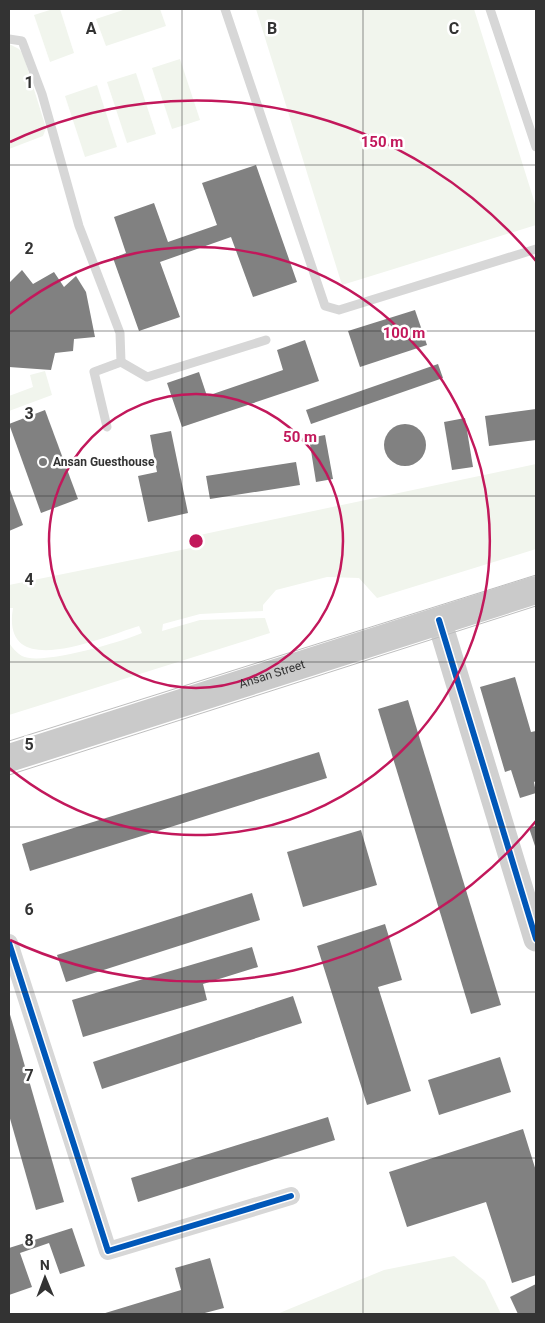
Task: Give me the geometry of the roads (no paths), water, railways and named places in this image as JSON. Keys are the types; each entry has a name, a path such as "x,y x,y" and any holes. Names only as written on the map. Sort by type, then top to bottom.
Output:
{"main road":[{"name":"Ansan Street","path":"9,758 536,590"}],"street":[{"path":"439,620 536,939"},
{"path":"9,943 108,1251 291,1196"}],"lane":[{"path":"225,9 325,306 338,310 536,249"},
{"path":"490,9 536,147"},
{"path":"9,39 22,41 42,94 79,226 120,333 121,362"},
{"path":"107,427 94,372 121,362 148,377 266,340"}],"tram line":[{"path":"9,741 536,575"},
{"path":"9,775 536,606"}],"place":[{"name":"Ansan Guesthouse","path":"43,462"}]}
